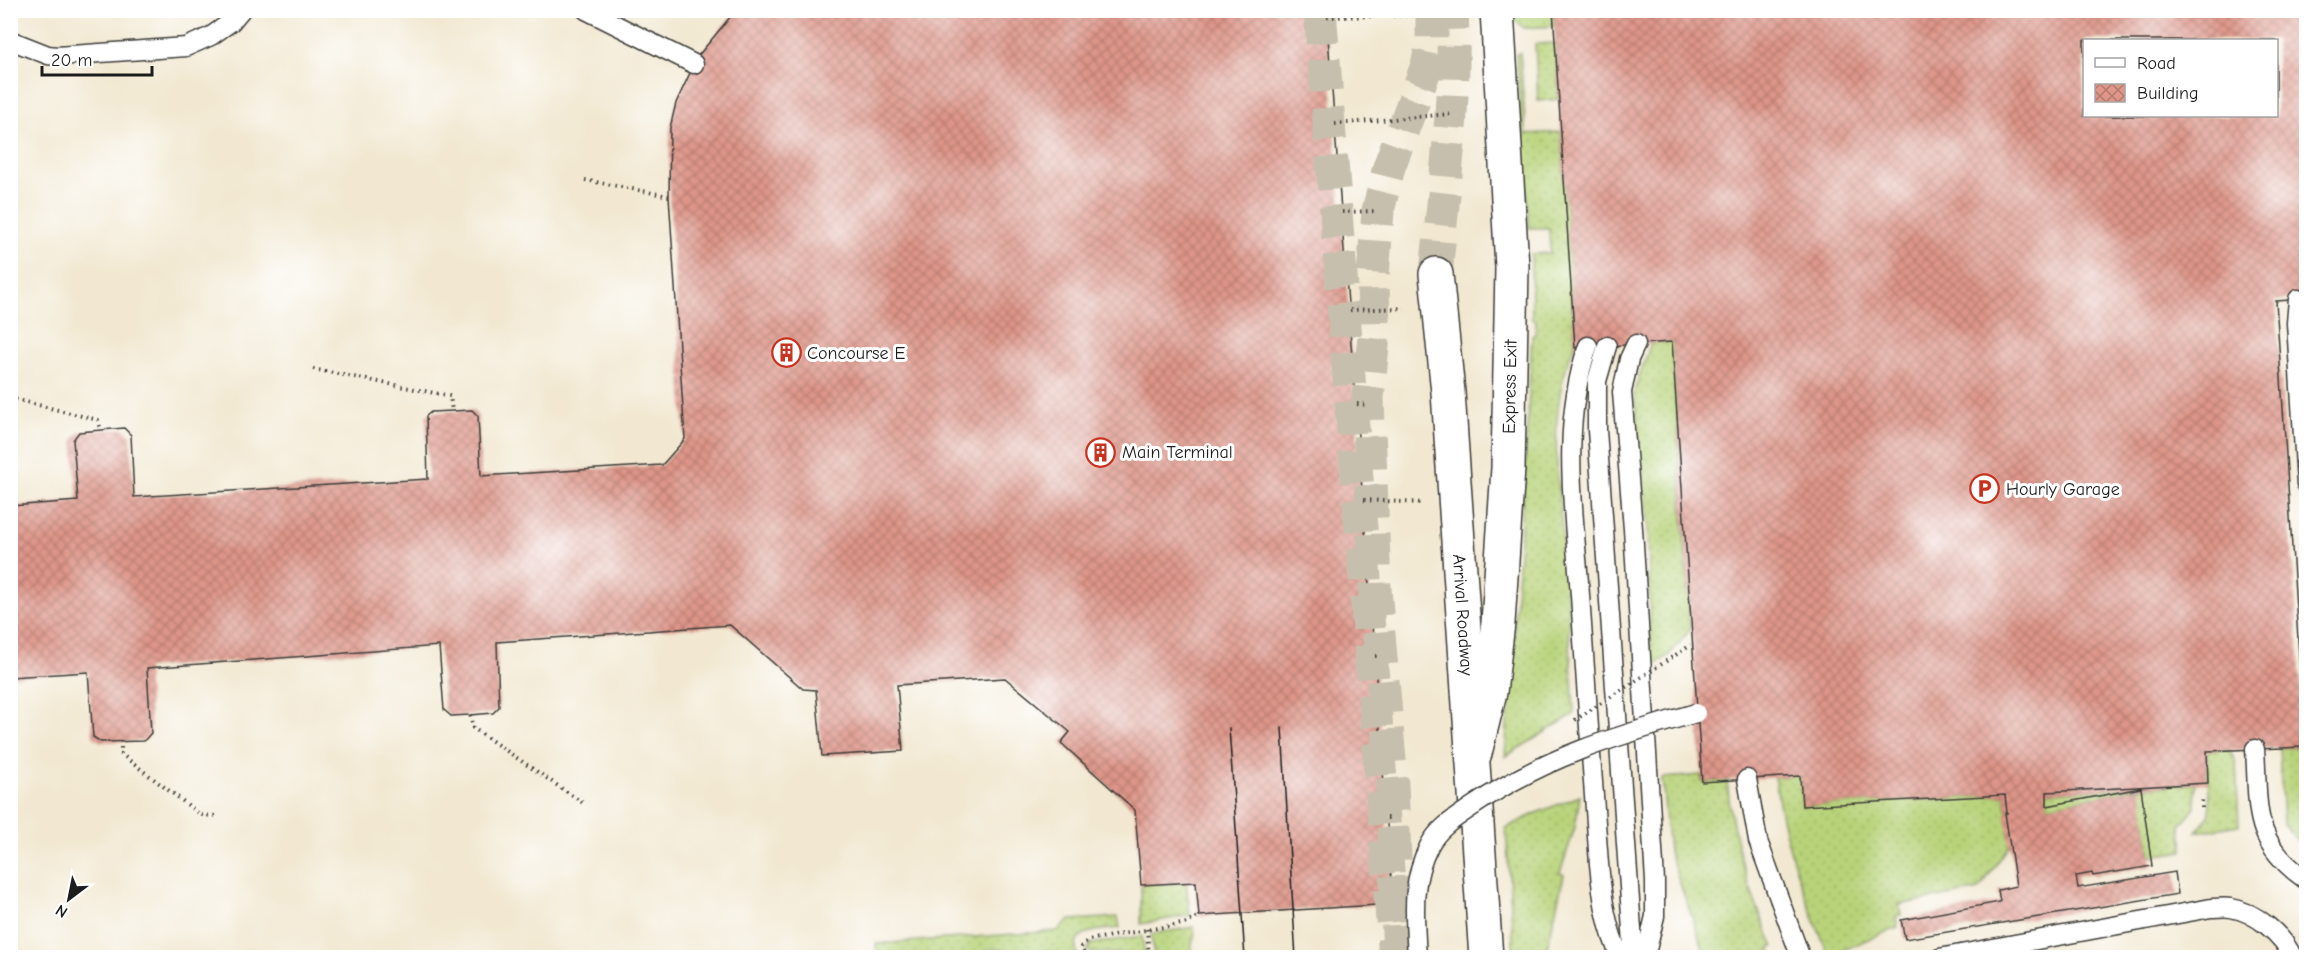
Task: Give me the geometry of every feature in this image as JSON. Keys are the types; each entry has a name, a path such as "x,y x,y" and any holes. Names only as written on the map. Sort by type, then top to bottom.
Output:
{"street":[{"name":"Express Exit","path":"1473,761 1490,692 1498,623 1508,468 1512,267 1497,10"},
{"name":"Arrival Roadway","path":"1436,274 1448,392 1486,957"}],"lane":[{"path":"10,40 48,55 57,56 186,47 211,36 231,22 241,10"},
{"path":"586,10 694,64"},
{"path":"2298,299 2296,323 2307,484"},
{"path":"1636,344 1629,359 1622,392 1655,880 1655,916 1645,957"},
{"path":"1588,346 1581,367 1573,408 1572,480 1599,864 1606,916 1614,945 1621,957"},
{"path":"1607,346 1597,381 1595,405 1634,957"},
{"path":"1417,957 1413,896 1425,854 1438,832 1490,795 1546,763 1622,734 1695,712"},
{"path":"2255,750 2259,813 2265,839 2307,880"},
{"path":"1748,779 1758,841 1801,957"},
{"path":"1939,957 2211,908 2231,908 2251,915 2274,931 2287,945 2293,957"}],"path":[{"path":"1327,17 1432,15"},
{"path":"1335,124 1451,114"},
{"path":"585,180 669,196"},
{"path":"1342,212 1378,212"},
{"path":"1350,310 1438,306"},
{"path":"314,369 450,396 452,411"},
{"path":"10,398 98,420 101,430"},
{"path":"1357,404 1368,405"},
{"path":"1364,500 1456,504"},
{"path":"470,715 473,728 583,803"},
{"path":"121,741 121,754 201,815 216,816"},
{"path":"2202,797 2202,808"},
{"path":"1387,818 1393,818"},
{"path":"1086,957 1081,946 1088,940 1186,923 1199,916"},
{"path":"1147,929 1149,957"}],"green space":[{"path":"1514,11 1553,11 1554,26 1524,28 1514,20"},
{"path":"1555,43 1559,99 1538,101 1535,44"},
{"path":"1520,53 1526,134 1561,132 1575,345 1560,395 1556,448 1574,714 1505,757 1532,335 1535,335 1536,320 1532,319 1531,254 1550,253 1549,228 1529,228 1516,54"},
{"path":"1672,342 1690,630 1669,655 1651,667 1648,524 1634,392 1651,343"},
{"path":"2306,747 2306,851 2283,824 2279,748"},
{"path":"2230,750 2236,763 2239,825 2197,832 2210,814 2207,751"},
{"path":"1701,775 1702,782 1727,781 1737,845 1749,886 1774,946 1770,948 1774,957 1706,957 1669,852 1662,778"},
{"path":"1800,776 1802,806 2005,795 2010,844 1979,890 1899,905 1901,915 1896,916 1898,928 1834,954 1833,952 1828,954 1795,867 1783,824 1775,777"},
{"path":"2196,784 2195,807 2181,824 2183,851 2151,856 2140,788 2047,806 2047,792"},
{"path":"1580,796 1575,827 1560,873 1564,875 1545,957 1514,957 1506,828 1536,813"},
{"path":"1186,882 1190,915 1141,924 1141,885"},
{"path":"1118,917 1120,928 1095,931 1081,936 1076,948 1078,957 1062,957 1049,951 990,949 984,952 982,957 877,957 876,944 1057,931 1070,920"},
{"path":"1193,927 1195,934 1189,957 1154,957 1151,934"},
{"path":"1142,936 1145,954 1091,953 1087,950 1091,944"}],"building":[{"path":"736,10 1326,10 1393,904 1199,916 1196,882 1141,885 1135,810 1061,743 1070,732 1005,678 897,685 903,751 822,756 816,690 803,689 730,625 497,642 499,707 493,713 470,715 451,716 444,710 439,646 147,668 151,733 144,741 101,742 93,737 88,672 10,677 10,506 78,501 73,440 79,432 124,428 131,435 134,497 428,479 426,416 431,412 472,410 478,416 481,476 662,465 685,439 669,196 670,128 676,103 698,56"},
{"name":"Hourly Garage","path":"1553,10 2306,10 2306,299 2276,301 2305,747 2207,751 2208,783 2047,792 2047,806 2141,788 2152,866 2093,876 2092,873 2076,876 2078,888 2175,872 2178,894 1905,939 1901,920 2000,902 1998,890 2016,886 2005,813 2007,813 2005,795 1802,806 1800,776 1702,782 1672,342 1575,348"}],"tunnel":[{"path":"1320,10 1395,958"},
{"path":"1399,958 1392,783 1375,589 1368,398 1374,335 1373,276 1378,211 1389,167 1427,65 1432,44 1432,10"},
{"path":"1436,274 1451,110 1452,10"}],"tram line":[{"path":"1229,728 1245,958"},
{"path":"1282,728 1296,958"}],"place":[{"name":"Concourse E","path":"786,353"},
{"name":"Main Terminal","path":"1101,452"},
{"name":"Hourly Garage","path":"1985,489"}]}
